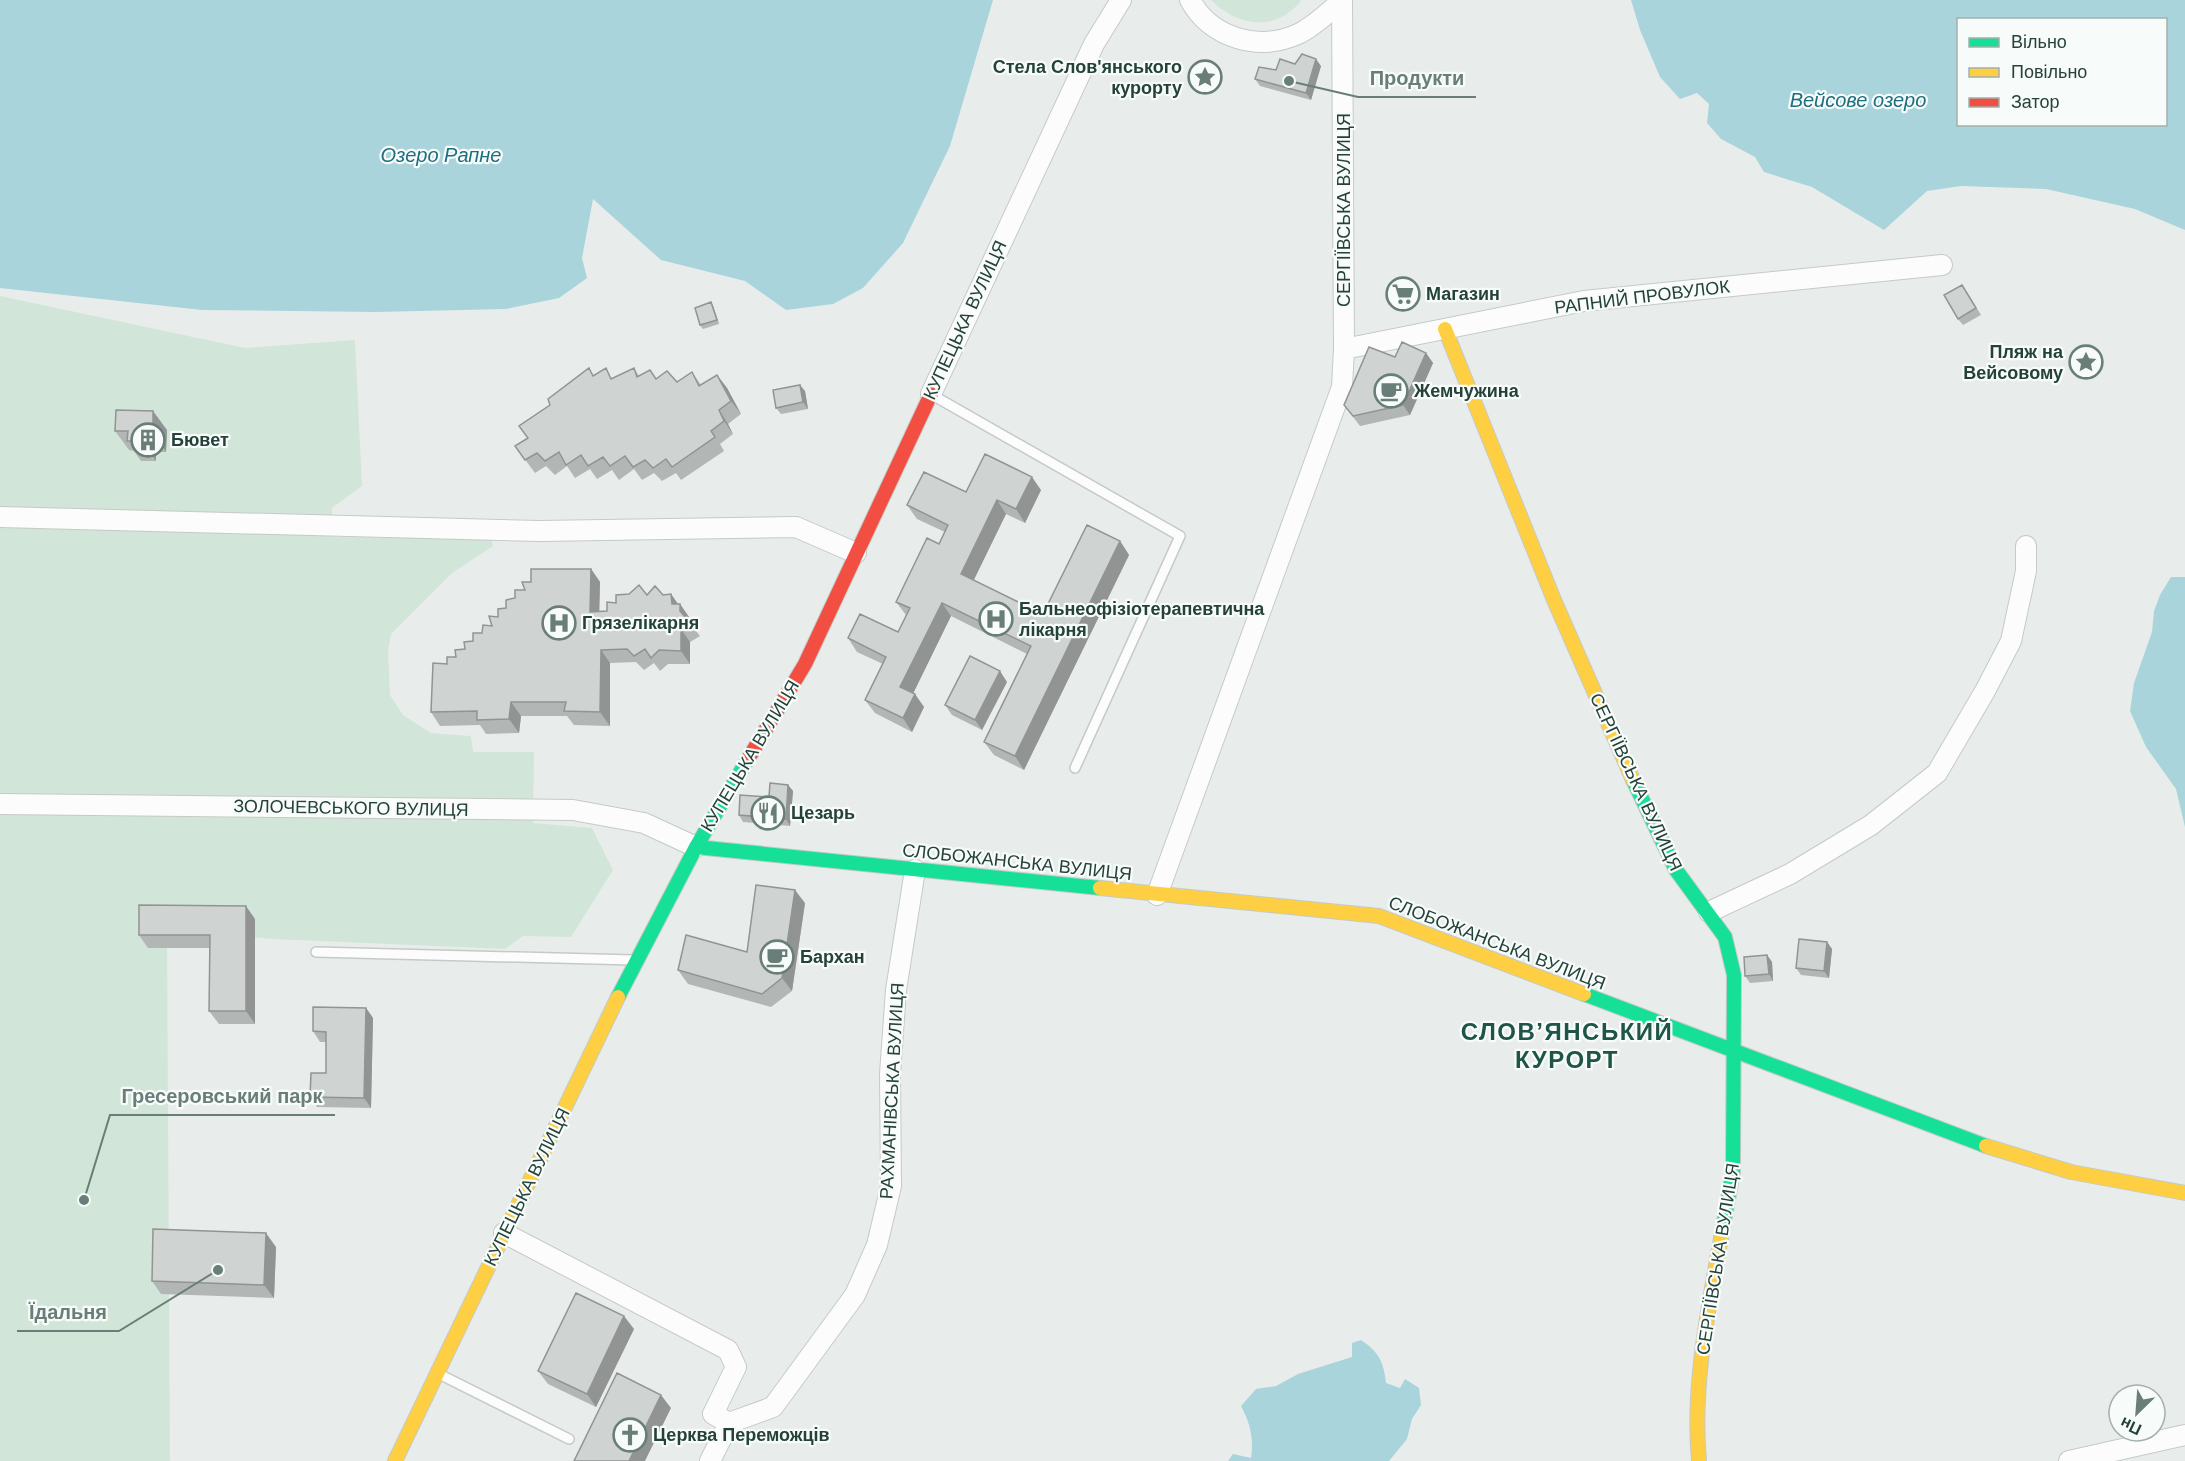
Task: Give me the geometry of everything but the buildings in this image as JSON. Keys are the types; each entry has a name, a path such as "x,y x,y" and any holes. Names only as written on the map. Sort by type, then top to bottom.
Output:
{"street":[{"name":"КУПЕЦЬКА ВУЛИЦЯ","path":"395,1461 636,960 696,847 805,664 1094,44 1121,0"},
{"path":"1190,0 1196,11 1217,30 1244,41 1272,42 1300,34 1342,0"},
{"name":"СЕРГІЇВСЬКА ВУЛИЦЯ","path":"1157,895 1342,387 1344,349 1342,0"},
{"name":"РАПНИЙ ПРОВУЛОК","path":"1344,349 1584,301 1942,265"},
{"name":"СЕРГІЇВСЬКА ВУЛИЦЯ","path":"1445,329 1554,600 1631,777 1676,870 1725,937 1734,975 1733,1172 1704,1333 1697,1441 1699,1461"},
{"path":"0,517 540,531 796,527 856,553"},
{"path":"1708,912 1790,874 1871,825 1937,773 1985,691 2011,640 2025,579 2026,546"},
{"name":"ЗОЛОЧЕВСЬКОГО ВУЛИЦЯ","path":"0,804 573,810 644,824 696,847"},
{"name":"СЛОБОЖАНСЬКА ВУЛИЦЯ","path":"696,847 1379,916 2012,1156 2071,1172 2185,1193"},
{"name":"РАХМАНІВСЬКА ВУЛИЦЯ","path":"729,1423 773,1407 855,1295 877,1245 891,1186 890,1074 896,990 915,870"},
{"path":"504,1233 728,1350 736,1367 713,1414 729,1423 710,1461"},
{"path":"2069,1461 2185,1435"}],"lane":[{"path":"931,394 1180,536 1075,768"},
{"path":"316,952 636,960"},
{"path":"437,1373 569,1439"}],"green space":[{"path":"1211,0 1301,0 1294,9 1278,19 1257,23 1237,18"},
{"path":"0,296 245,348 355,340 362,486 332,508 330,537 491,539 493,546 452,573 391,634 388,651 390,695 403,715 431,733 471,736 473,752 534,752 533,823 592,828 613,870 571,937 523,936 505,949 273,939 167,931 170,1461 0,1461"}],"water":[{"name":"Озеро Рапне","path":"0,0 993,0 950,146 903,243 863,288 833,304 786,310 745,281 661,260 593,199 582,258 587,278 559,298 506,309 375,312 202,310 0,288"},
{"name":"Вейсове озеро","path":"1631,0 2185,0 2185,230 2135,209 2046,189 1961,186 1927,191 1884,230 1812,187 1764,172 1755,157 1721,139 1707,123 1709,104 1697,93 1680,99 1660,77 1640,30"},
{"path":"2171,577 2185,577 2185,827 2176,789 2146,747 2130,711 2134,683 2152,632 2154,611"},
{"path":"1361,1340 1372,1348 1379,1358 1384,1369 1386,1383 1400,1388 1405,1379 1419,1388 1421,1405 1412,1419 1407,1439 1389,1461 1228,1461 1233,1454 1251,1458 1250,1431 1241,1406 1256,1389 1276,1386 1298,1374 1352,1357 1352,1343"}],"traffic: fast":[{"path":"618,997 696,847 748,759"},
{"path":"1633,780 1676,870 1725,937 1734,975 1733,1172 1721,1238"},
{"path":"696,847 1100,888"},
{"path":"1584,994 1986,1146"}],"traffic: slow":[{"path":"1445,329 1554,600 1633,780"},
{"path":"1100,888 1379,916 1584,994"},
{"path":"395,1461 618,997"},
{"path":"1986,1146 2071,1172 2185,1193"},
{"path":"1699,1461 1697,1433 1699,1377 1706,1321 1721,1238"}],"traffic: jam":[{"path":"748,759 805,664 931,394"}],"place":[{"name":"Стела Слов'янського курорту","path":"1205,77"},
{"name":"Продукти","path":"1289,81"},
{"name":"Магазин","path":"1403,294"},
{"name":"Пляж на Вейсовому","path":"2086,362"},
{"name":"Жемчужина","path":"1391,391"},
{"name":"Бювет","path":"148,440"},
{"name":"Бальнеофізіотерапевтична лікарня","path":"996,619"},
{"name":"Грязелікарня","path":"559,623"},
{"name":"Цезарь","path":"768,813"},
{"name":"Бархан","path":"777,957"},
{"name":"Гресеровський парк","path":"84,1200"},
{"name":"Їдальня","path":"218,1270"},
{"name":"Церква Переможців","path":"630,1435"}],"district":[{"name":"СЛОВ’ЯНСЬКИЙ КУРОРТ","path":"1567,1046"}]}
